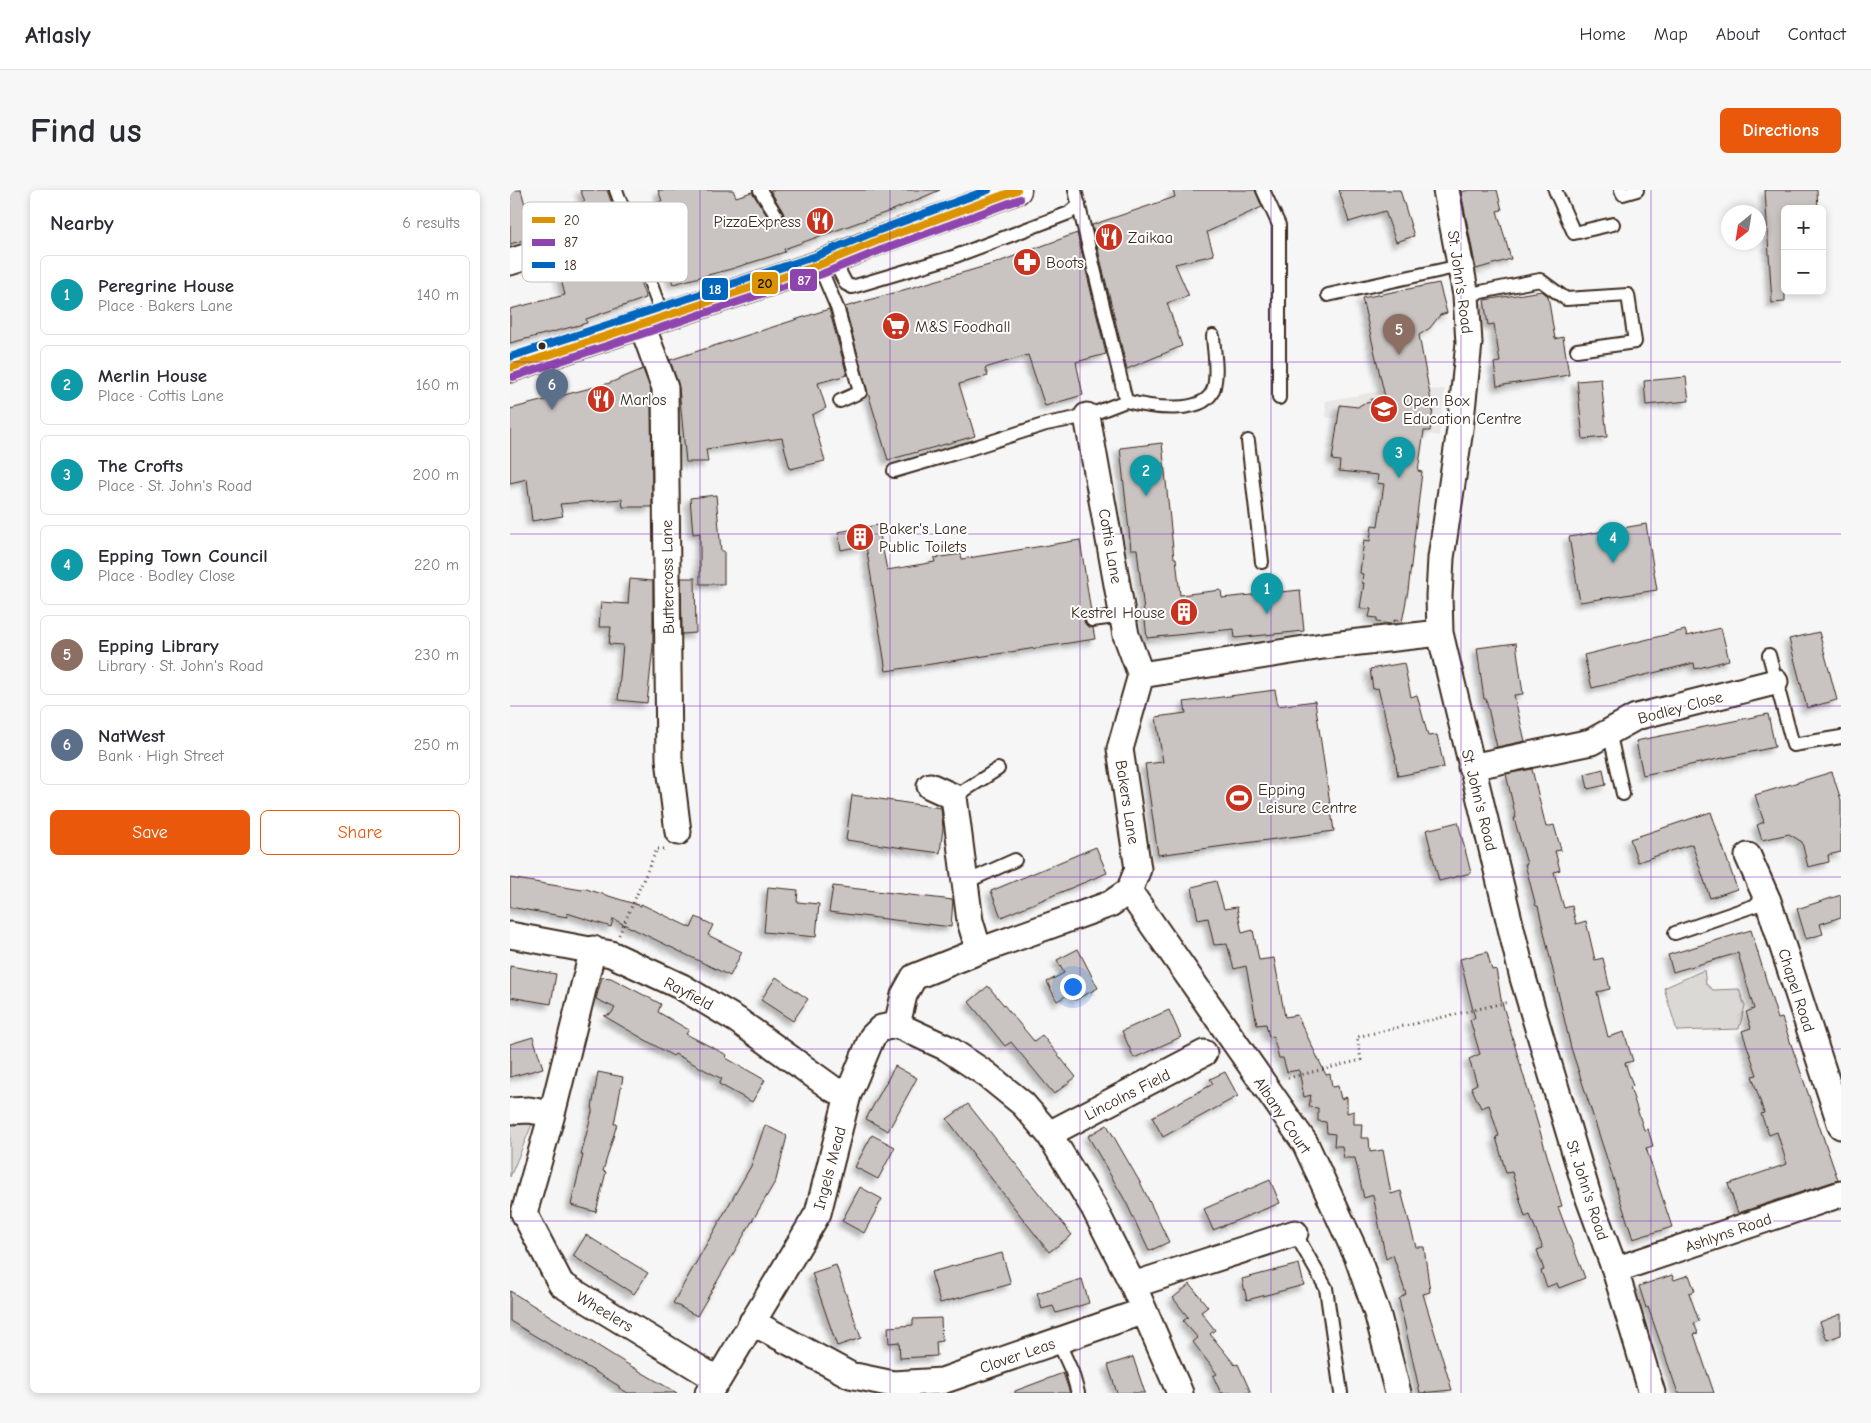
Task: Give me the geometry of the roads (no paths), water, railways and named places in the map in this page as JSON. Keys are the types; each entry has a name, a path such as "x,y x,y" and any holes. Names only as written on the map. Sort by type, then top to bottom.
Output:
{"main road":[{"path":"510,368 826,262 877,241 1017,190"}],"street":[{"name":"St. John's Road","path":"1446,190 1466,295 1469,344 1457,455 1441,558 1440,633 1471,767 1529,997 1589,1199 1615,1270 1652,1393"},
{"path":"510,262 522,258"},
{"name":"Buttercross Lane","path":"653,321 665,388 669,758 678,832"},
{"name":"Cottis Lane","path":"1087,416 1126,635 1141,675"},
{"path":"1141,675 1323,646 1440,633"},
{"name":"Bakers Lane","path":"1128,891 1138,869 1120,749 1141,675"},
{"name":"Bodley Close","path":"1471,767 1590,742 1636,717 1775,682"},
{"path":"930,786 954,797 970,921 979,951"},
{"name":"Chapel Road","path":"1748,856 1768,901 1841,1126"},
{"path":"1128,891 1110,904 979,951 914,977 904,995 897,1025 947,1048 986,1074 1023,1104 1049,1134 1094,1208 1132,1285 1180,1393"},
{"name":"Albany Court","path":"1128,891 1304,1143 1357,1256 1378,1316 1398,1393"},
{"name":"Rayfield","path":"510,935 602,952 682,987 738,1020 833,1089 848,1095"},
{"name":"Wheelers","path":"602,952 552,1114 517,1207 561,1284 713,1386"},
{"name":"Ingels Mead","path":"713,1386 818,1213 848,1095 872,1037 881,1028 897,1025"},
{"name":"Lincolns Field","path":"1049,1134 1204,1054"},
{"path":"510,1111 529,1110 552,1114"},
{"name":"Ashlyns Road","path":"1615,1270 1841,1194"},
{"path":"1132,1285 1294,1233"},
{"name":"Clover Leas","path":"752,1322 850,1376 893,1384 942,1381 1144,1311"}],"lane":[{"path":"760,190 776,215"},
{"path":"1075,190 1126,402"},
{"path":"1262,190 1279,225 1279,398"},
{"path":"1555,190 1574,233 1613,224"},
{"path":"1621,190 1623,194 1637,190"},
{"path":"826,262 846,284 852,287 953,257 1070,213 1079,204"},
{"path":"826,262 860,392 840,400"},
{"path":"1328,295 1460,266"},
{"path":"1466,295 1540,280 1566,299 1628,295 1635,342 1577,350"},
{"path":"642,282 653,321"},
{"path":"894,471 1046,424 1087,416 1126,402 1163,407 1196,404 1206,401 1214,387 1216,372 1213,336"},
{"path":"1248,442 1262,562"},
{"path":"1092,620 1123,616"},
{"path":"1769,655 1793,745 1841,737"},
{"path":"1609,731 1623,794"},
{"path":"954,797 998,769"},
{"path":"966,882 1016,860"},
{"path":"1675,933 1768,901"},
{"path":"1294,1233 1326,1288 1342,1393"},
{"path":"1058,1341 1072,1372 1078,1393"}],"place":[{"name":"PizzaExpress","path":"820,221"},
{"name":"Zaikaa","path":"1109,237"},
{"name":"Boots","path":"1027,262"},
{"name":"M&S Foodhall","path":"896,326"},
{"name":"Epping Library","path":"1399,355"},
{"name":"Marlos","path":"601,399"},
{"name":"Open Box Education Centre","path":"1384,409"},
{"name":"NatWest","path":"552,410"},
{"name":"The Crofts","path":"1399,478"},
{"name":"Merlin House","path":"1146,496"},
{"name":"Baker's Lane Public Toilets","path":"860,537"},
{"name":"Epping Town Council","path":"1613,563"},
{"name":"Kestrel House","path":"1184,612"},
{"name":"Peregrine House","path":"1267,614"},
{"name":"Epping Leisure Centre","path":"1239,798"}]}
